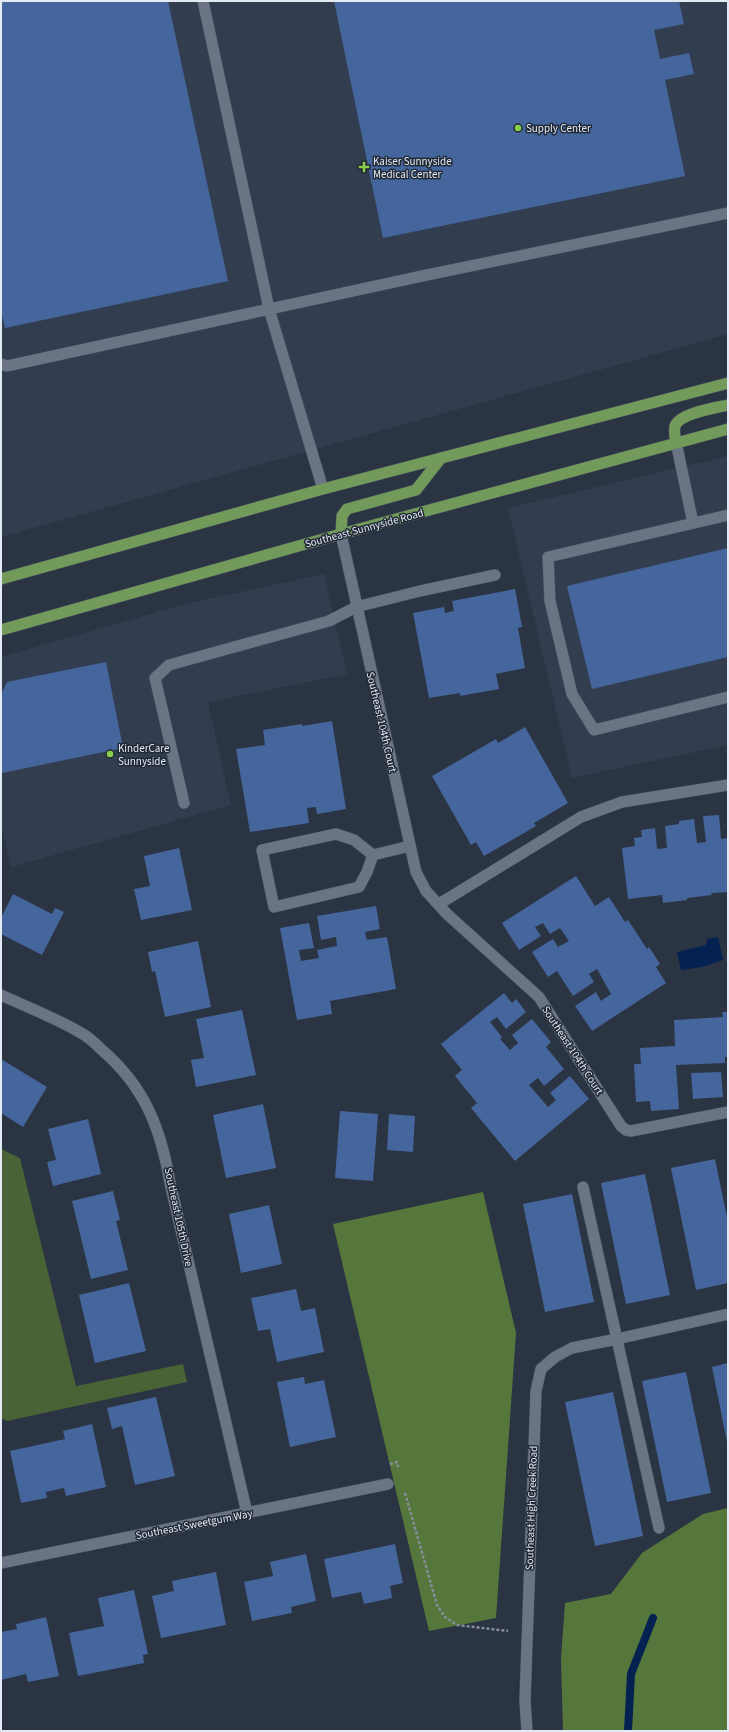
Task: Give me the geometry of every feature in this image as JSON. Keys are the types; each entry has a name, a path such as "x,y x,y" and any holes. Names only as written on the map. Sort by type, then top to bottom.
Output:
{"main road":[{"path":"1,579 323,489 728,382"},
{"path":"676,442 675,427 679,420 690,415 728,405"},
{"name":"Southeast Sunnyside Road","path":"1,630 341,534 728,429"},
{"path":"341,534 342,516 347,508 416,490 441,458"}],"street":[{"path":"203,1 269,309 323,489"},
{"path":"1,364 7,366 269,309 728,213"},
{"path":"676,442 693,523"},
{"path":"728,515 548,557 550,601 572,694 594,730 728,697"},
{"name":"Southeast 104th Court","path":"341,534 416,872 426,891 438,904 539,997 621,1126 626,1130 631,1131 728,1112"},
{"path":"184,803 155,678 169,665 328,621 356,607 420,591 495,575"},
{"path":"438,904 581,817 622,802 728,785"},
{"path":"336,834 354,840 373,855 367,872 359,887 274,907 262,850 336,834"},
{"path":"373,855 410,846"},
{"name":"Southeast 105th Drive","path":"1,995 82,1033 117,1062 142,1096 156,1123 165,1153 170,1183 248,1513"},
{"path":"583,1187 659,1528"},
{"name":"Southeast High Creek Road","path":"527,1731 525,1700 536,1391 541,1369 555,1357 572,1348 728,1314"},
{"name":"Southeast Sweetgum Way","path":"1,1563 388,1484"}],"path":[{"path":"388,1484 388,1464 397,1462 399,1470"},
{"path":"405,1492 437,1605 445,1617 457,1625 527,1633"}],"shaded area":[{"name":"Kaiser Sunnyside Medical Center","path":"1,1 728,1 728,334 1,537"},
{"path":"728,456 728,745 572,778 508,508"},
{"name":"KinderCare Sunnyside","path":"324,574 347,674 208,702 231,805 11,867 1,825 1,657 185,604"}],"green space":[{"path":"1,1149 20,1158 76,1386 183,1364 187,1382 7,1421 1,1418"},
{"path":"483,1192 516,1333 496,1618 429,1631 333,1224"},
{"path":"728,1508 728,1731 563,1731 561,1659 565,1603 611,1594 642,1553 703,1514"}],"water":[{"path":"718,937 723,960 702,967 681,970 677,952 706,945 707,939"}],"building":[{"path":"1,1 168,1 228,281 5,328 1,311"},
{"name":"Supply Center","path":"334,1 679,1 684,24 654,30 660,59 689,53 694,74 665,80 685,176 383,238"},
{"path":"728,548 728,657 592,689 567,586"},
{"path":"515,589 522,627 518,628 525,668 496,674 499,689 460,696 460,693 429,698 413,613 444,607 445,613 454,611 452,601"},
{"path":"106,662 123,748 2,773 1,695 7,682"},
{"path":"332,721 346,809 317,814 316,807 307,808 309,823 250,832 236,749 265,745 263,730"},
{"path":"525,727 568,803 534,823 536,826 484,856 476,842 471,845 432,776 496,739 498,743"},
{"path":"719,815 721,839 728,838 728,892 711,893 712,895 663,903 662,895 628,899 622,848 635,846 634,838 642,837 641,830 655,828 657,849 667,848 665,826 679,824 679,821 694,819 697,843 706,842 703,816"},
{"path":"179,848 192,910 141,920 134,889 150,886 144,856"},
{"path":"576,876 595,906 609,897 625,922 628,920 647,949 649,947 660,964 656,967 666,983 592,1031 575,1006 596,992 601,1001 611,994 597,969 589,974 594,982 573,996 557,971 548,977 532,952 553,939 558,947 569,941 560,928 550,934 543,923 535,927 541,936 519,950 502,923"},
{"path":"13,894 52,914 55,908 64,912 42,955 1,934 1,918"},
{"path":"376,906 380,929 365,932 367,940 387,937 396,989 330,1001 332,1014 297,1020 280,928 309,923 314,948 299,950 301,961 319,958 317,950 337,946 336,937 321,940 317,916"},
{"path":"198,941 211,1007 165,1017 155,971 152,972 148,952"},
{"path":"504,993 512,1003 516,999 526,1012 506,1029 497,1017 490,1022 502,1037 500,1039 510,1050 518,1043 512,1035 532,1019 551,1042 546,1047 564,1069 544,1086 538,1078 529,1085 548,1107 556,1100 550,1093 570,1076 589,1099 515,1161 471,1108 477,1103 455,1076 462,1070 441,1044"},
{"path":"242,1010 256,1075 196,1087 191,1060 204,1058 196,1019"},
{"path":"722,1012 728,1012 728,1057 725,1057 725,1063 676,1065 679,1109 651,1111 650,1101 636,1102 634,1064 641,1064 640,1048 675,1046 674,1020 723,1017"},
{"path":"1,1059 47,1087 23,1127 1,1113"},
{"path":"721,1072 723,1097 693,1099 691,1073"},
{"path":"263,1104 276,1168 226,1178 213,1115"},
{"path":"340,1111 378,1114 373,1181 335,1178"},
{"path":"389,1114 415,1116 413,1152 387,1150"},
{"path":"88,1119 101,1174 53,1186 47,1162 56,1160 48,1129"},
{"path":"715,1159 728,1222 728,1283 696,1290 671,1168"},
{"path":"645,1174 670,1295 626,1304 601,1183"},
{"path":"113,1191 120,1220 116,1221 128,1270 91,1279 72,1201"},
{"path":"572,1194 594,1302 545,1312 523,1204"},
{"path":"269,1205 282,1264 241,1273 229,1214"},
{"path":"129,1283 146,1351 95,1363 79,1295"},
{"path":"296,1289 301,1311 315,1308 324,1352 277,1362 270,1329 258,1331 251,1298"},
{"path":"728,1363 728,1442 727,1442 712,1367"},
{"path":"686,1372 711,1493 667,1502 642,1381"},
{"path":"304,1377 305,1384 324,1380 336,1437 290,1447 277,1382"},
{"path":"613,1392 643,1536 595,1546 565,1402"},
{"path":"156,1397 175,1476 135,1485 122,1426 112,1429 107,1408"},
{"path":"92,1424 106,1487 66,1496 64,1488 46,1492 47,1498 21,1503 10,1451 65,1439 63,1431"},
{"path":"395,1544 403,1583 390,1586 392,1598 364,1604 361,1592 332,1598 324,1559"},
{"path":"306,1554 316,1601 291,1607 292,1613 252,1621 244,1582 273,1576 270,1562"},
{"path":"216,1572 226,1625 161,1638 152,1596 174,1591 172,1581"},
{"path":"134,1590 148,1654 143,1655 144,1663 78,1676 69,1633 104,1626 98,1598"},
{"path":"46,1617 59,1676 28,1682 26,1674 1,1680 1,1632 17,1629 16,1624"}],"waterway":[{"path":"628,1731 631,1674 653,1618"}],"place":[{"name":"Supply Center","path":"518,128"},
{"name":"Kaiser Sunnyside Medical Center","path":"364,167"},
{"name":"KinderCare Sunnyside","path":"110,754"}]}
